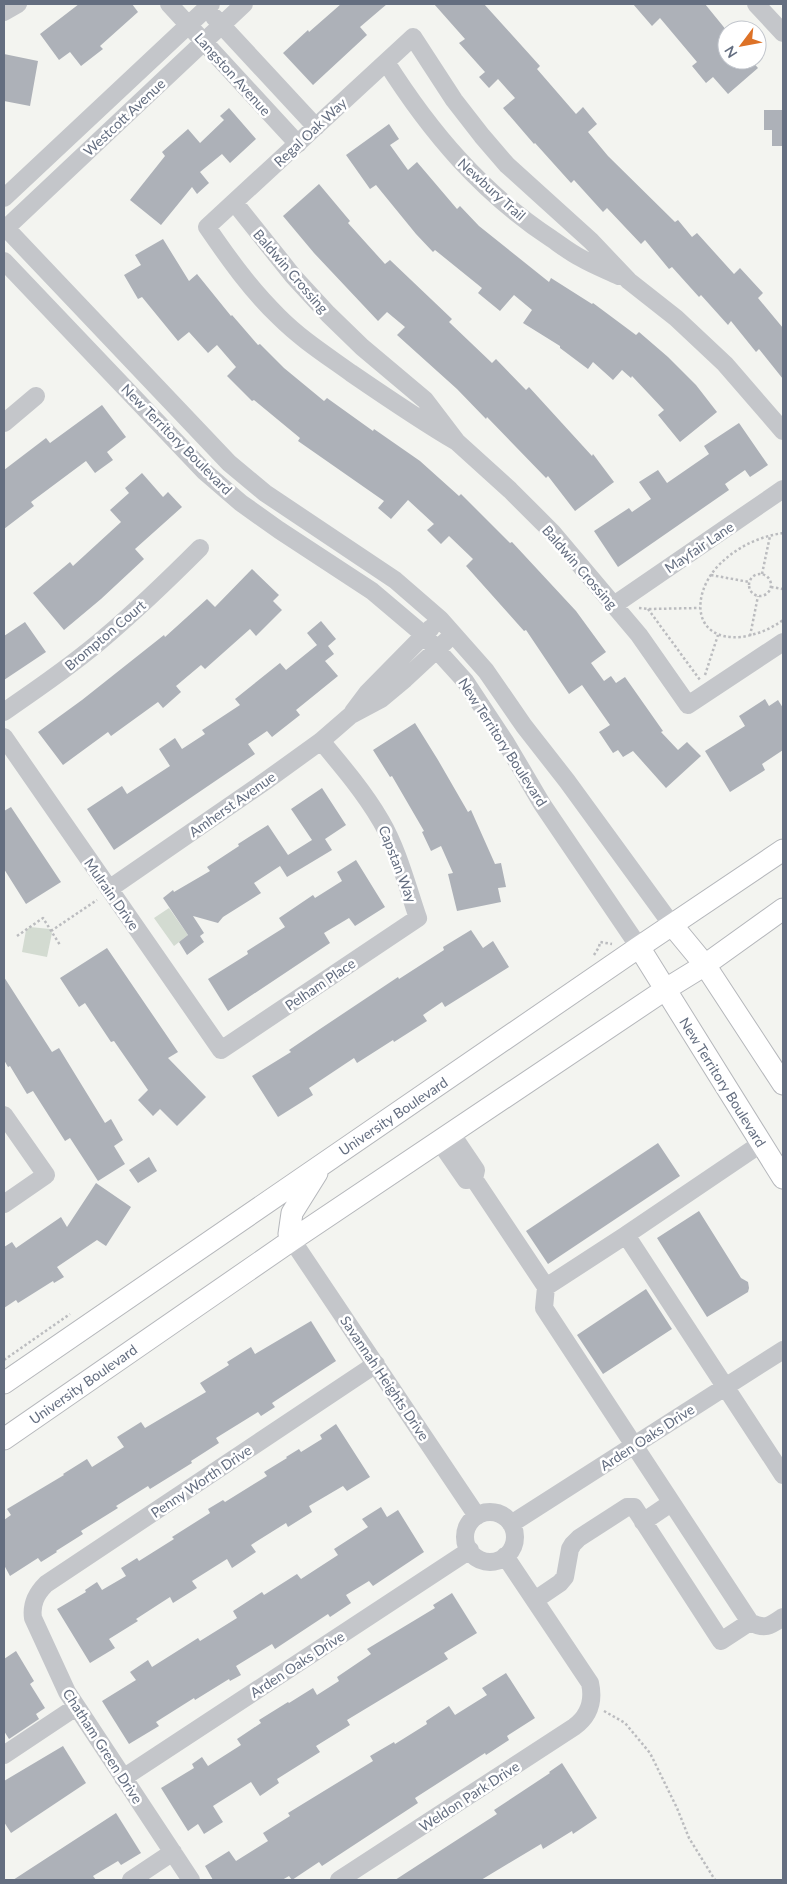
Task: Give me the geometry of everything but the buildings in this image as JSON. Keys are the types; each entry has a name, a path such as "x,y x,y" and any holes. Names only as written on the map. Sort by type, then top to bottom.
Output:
{"main road":[{"name":"University Boulevard","path":"4,1383 638,947 783,850"},
{"name":"University Boulevard","path":"4,1438 292,1240 666,989 705,965 783,910"},
{"name":"New Territory Boulevard","path":"672,925 705,965 783,1084"},
{"name":"New Territory Boulevard","path":"638,947 783,1178"},
{"path":"292,1240 289,1234 292,1213 322,1164"}],"street":[{"path":"4,12 18,4"},
{"name":"Langston Avenue","path":"169,4 298,144"},
{"name":"Westcott Avenue","path":"4,228 244,4"},
{"path":"756,4 783,33"},
{"name":"Langston Avenue","path":"206,5 222,25 316,126"},
{"name":"Westcott Avenue","path":"4,198 188,25 206,5"},
{"name":"Regal Oak Way","path":"207,227 413,37"},
{"name":"Newbury Trail","path":"413,37 454,100 494,151 591,241 629,281 676,318 725,364 783,431"},
{"name":"Newbury Trail","path":"386,62 406,94 434,132 462,164 499,200 538,230 580,258 629,281"},
{"name":"Baldwin Crossing","path":"234,202 287,268 328,314 362,347 425,400 457,442 510,490 552,532 615,604 688,705 783,642"},
{"name":"Baldwin Crossing","path":"207,227 233,265 255,292 307,342 411,414 457,442"},
{"name":"New Territory Boulevard","path":"4,228 229,463 265,493 395,580 440,619 486,670 524,726 567,781 672,925"},
{"name":"New Territory Boulevard","path":"4,261 205,472 241,503 372,591 424,636 437,650 465,681 506,743 542,804 638,947"},
{"path":"4,423 36,396"},
{"name":"Mayfair Lane","path":"615,604 783,490"},
{"name":"Brompton Court","path":"4,712 66,668 104,638 140,607 200,548"},
{"name":"Amherst Avenue","path":"351,715 368,692 440,619"},
{"name":"Amherst Avenue","path":"103,894 267,780 321,741 351,715 381,698 453,634"},
{"name":"Mulrain Drive","path":"4,737 103,894 221,1050"},
{"name":"Capstan Way","path":"321,741 367,799 382,822 418,918"},
{"name":"Pelham Place","path":"221,1050 418,918"},
{"path":"4,1115 46,1175 4,1204"},
{"path":"445,1137 466,1180 474,1179 546,1287 544,1308 750,1622 760,1627 770,1625 783,1617"},
{"path":"546,1287 762,1143"},
{"path":"626,1235 783,1475"},
{"name":"Savannah Heights Drive","path":"292,1240 477,1516"},
{"name":"Arden Oaks Drive","path":"511,1524 783,1350"},
{"name":"Penny Worth Drive","path":"33,1604 40,1590 46,1584 376,1364"},
{"path":"643,1522 671,1503"},
{"path":"535,1600 560,1583 565,1577 570,1549 579,1538 627,1507 634,1507 722,1641 750,1622"},
{"path":"494,1511 501,1514 511,1524 515,1535 513,1548 498,1560 487,1561 477,1558 466,1543 468,1525 477,1516 494,1511"},
{"name":"Arden Oaks Drive","path":"123,1778 470,1550"},
{"path":"504,1556 590,1683 592,1696 590,1704"},
{"name":"Chatham Green Drive","path":"33,1604 36,1625 57,1673 76,1707 191,1880"},
{"name":"Weldon Park Drive","path":"339,1880 574,1727 584,1717 590,1704"},
{"path":"4,1755 76,1707"},
{"path":"131,1880 173,1852"}],"path":[{"path":"783,533 770,535 747,543 736,551 711,575 700,599 700,608 705,624 718,635 728,637 750,636 769,629 783,620"},
{"path":"762,574 770,535"},
{"path":"749,582 753,576 762,574 768,577 771,587 768,593 758,596"},
{"path":"711,575 749,582"},
{"path":"749,582 752,592 758,596"},
{"path":"771,587 783,589"},
{"path":"750,636 758,596"},
{"path":"615,604 648,609 700,608"},
{"path":"648,609 702,683 718,635"},
{"path":"51,931 103,894"},
{"path":"17,936 42,918 60,945"},
{"path":"590,1704 625,1723 650,1753 677,1808 689,1838 714,1880"}],"shaded area":[{"path":"169,908 188,935 174,946 154,918"},
{"path":"30,927 50,929 52,933 47,957 22,952 26,930"}]}
